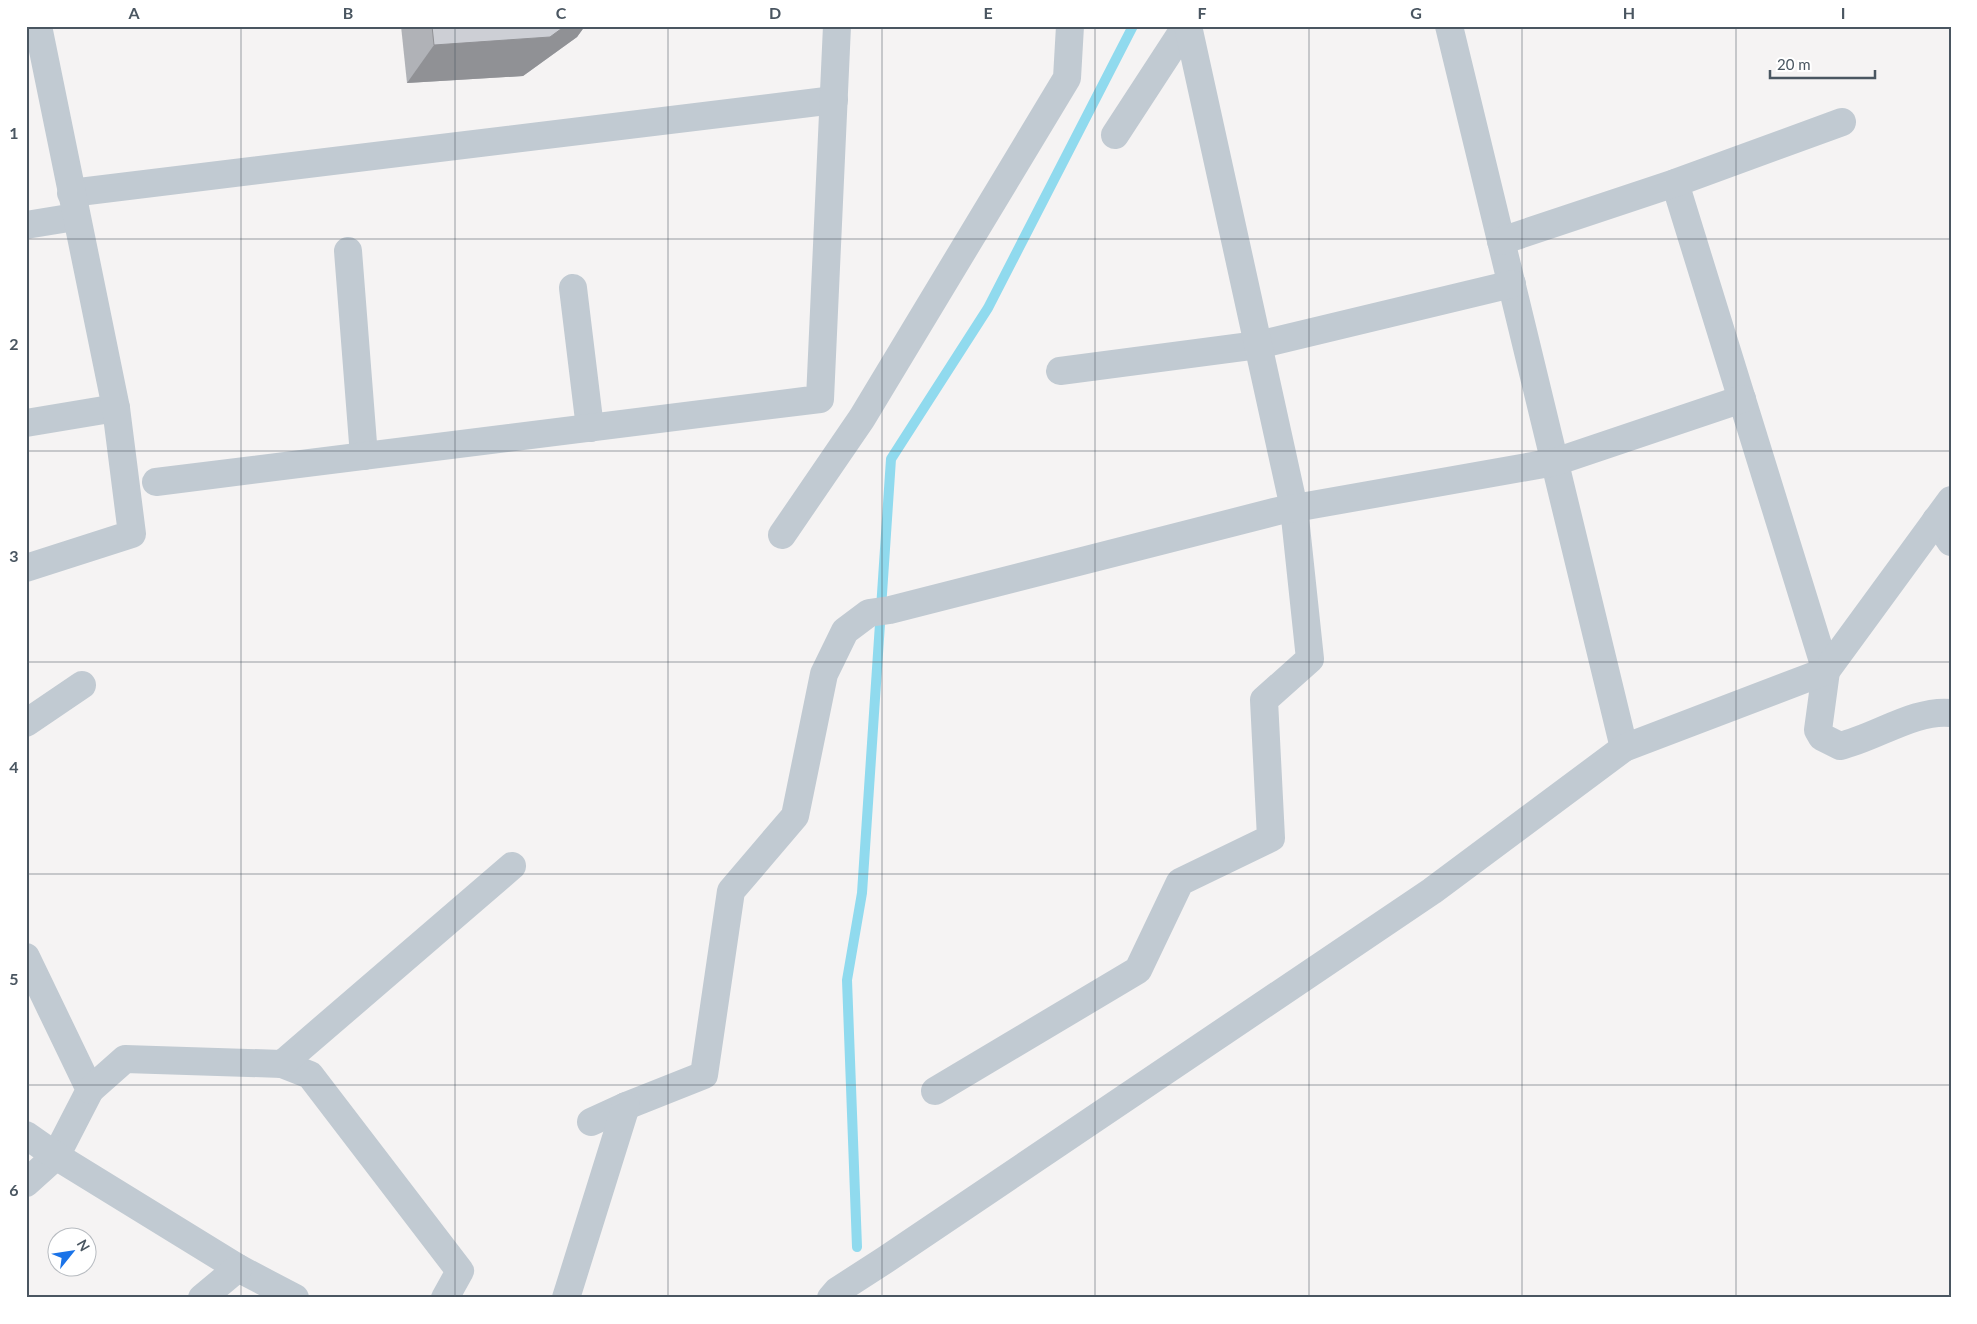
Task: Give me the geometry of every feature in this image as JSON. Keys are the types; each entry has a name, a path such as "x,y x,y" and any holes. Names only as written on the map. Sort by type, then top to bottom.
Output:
{"street":[{"path":"156,482 820,399 837,26"},
{"path":"782,535 862,418 1067,78 1070,26"},
{"path":"1115,135 1187,26"},
{"path":"935,1091 1138,970 1180,882 1271,838 1264,700 1310,659 1294,508 1187,26"},
{"path":"1449,26 1624,748"},
{"path":"26,568 132,534 116,408 35,38"},
{"path":"26,225 73,205 834,100"},
{"path":"1501,240 1675,183 1842,122"},
{"path":"1675,183 1826,671 1818,730 1822,737 1831,744 1840,746 1856,742 1922,715 1951,713"},
{"path":"348,251 364,456"},
{"path":"1060,371 1258,345 1512,284"},
{"path":"573,288 590,428"},
{"path":"591,1122 704,1075 731,891 795,816 824,674 846,632 859,619 880,611 1294,508 1555,462 1742,399"},
{"path":"26,423 116,408"},
{"path":"831,1298 837,1291 1432,891 1624,748 1826,671 1946,521"},
{"path":"26,723 82,685"},
{"path":"282,1064 512,866"},
{"path":"26,957 90,1090"},
{"path":"26,1183 56,1156 90,1090 125,1059 282,1064 310,1075 460,1272 446,1298"},
{"path":"566,1298 626,1106"},
{"path":"26,1135 56,1156 238,1268 295,1298"},
{"path":"202,1298 238,1268"}],"building":[{"path":"432,26 565,26 550,37 434,45"}],"waterway":[{"path":"857,1247 847,980 862,893 891,459 988,308 1133,26"}]}
